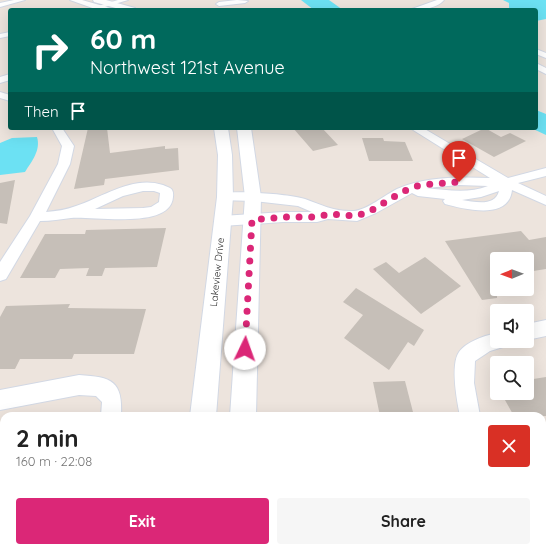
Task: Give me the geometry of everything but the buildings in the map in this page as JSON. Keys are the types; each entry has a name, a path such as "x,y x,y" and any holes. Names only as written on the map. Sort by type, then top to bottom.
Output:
{"street":[{"path":"0,5 22,0"},
{"path":"74,0 97,4 111,4 125,0"},
{"path":"419,8 438,3 442,0"},
{"path":"219,4 246,2"},
{"path":"111,4 125,8"},
{"path":"0,275 36,217 64,164 68,146 58,130"},
{"name":"Lakeview Drive","path":"203,412 225,198 225,155 221,130"},
{"path":"243,412 253,197 244,130"},
{"path":"418,130 506,182 546,201"},
{"path":"222,221 283,217 317,217 329,214 357,216 372,210 402,192 420,185 459,182 506,182 546,172"},
{"path":"402,192 437,194 449,201 463,205 484,207 495,205 502,201 506,192 506,182"},
{"path":"36,217 70,213 147,214 162,208 167,200 167,191 159,187 136,187 70,213"},
{"path":"225,198 253,197 300,202 329,214"},
{"path":"534,331 546,328"},
{"path":"469,412 464,383 466,357 485,344 490,343"},
{"path":"0,400 79,385 101,386 112,398 111,412"}],"water":[{"path":"301,0 329,0 340,8 311,8"},
{"path":"503,0 546,0 546,19 538,21 538,8 509,8 509,3"},
{"path":"538,111 546,114 546,135 535,130 538,130"},
{"path":"37,137 37,151 25,172 0,175 0,143 12,138"}],"route":[{"path":"245,349 252,220 283,217 317,217 329,214 357,216 372,210 402,192 420,185 459,182"}]}
